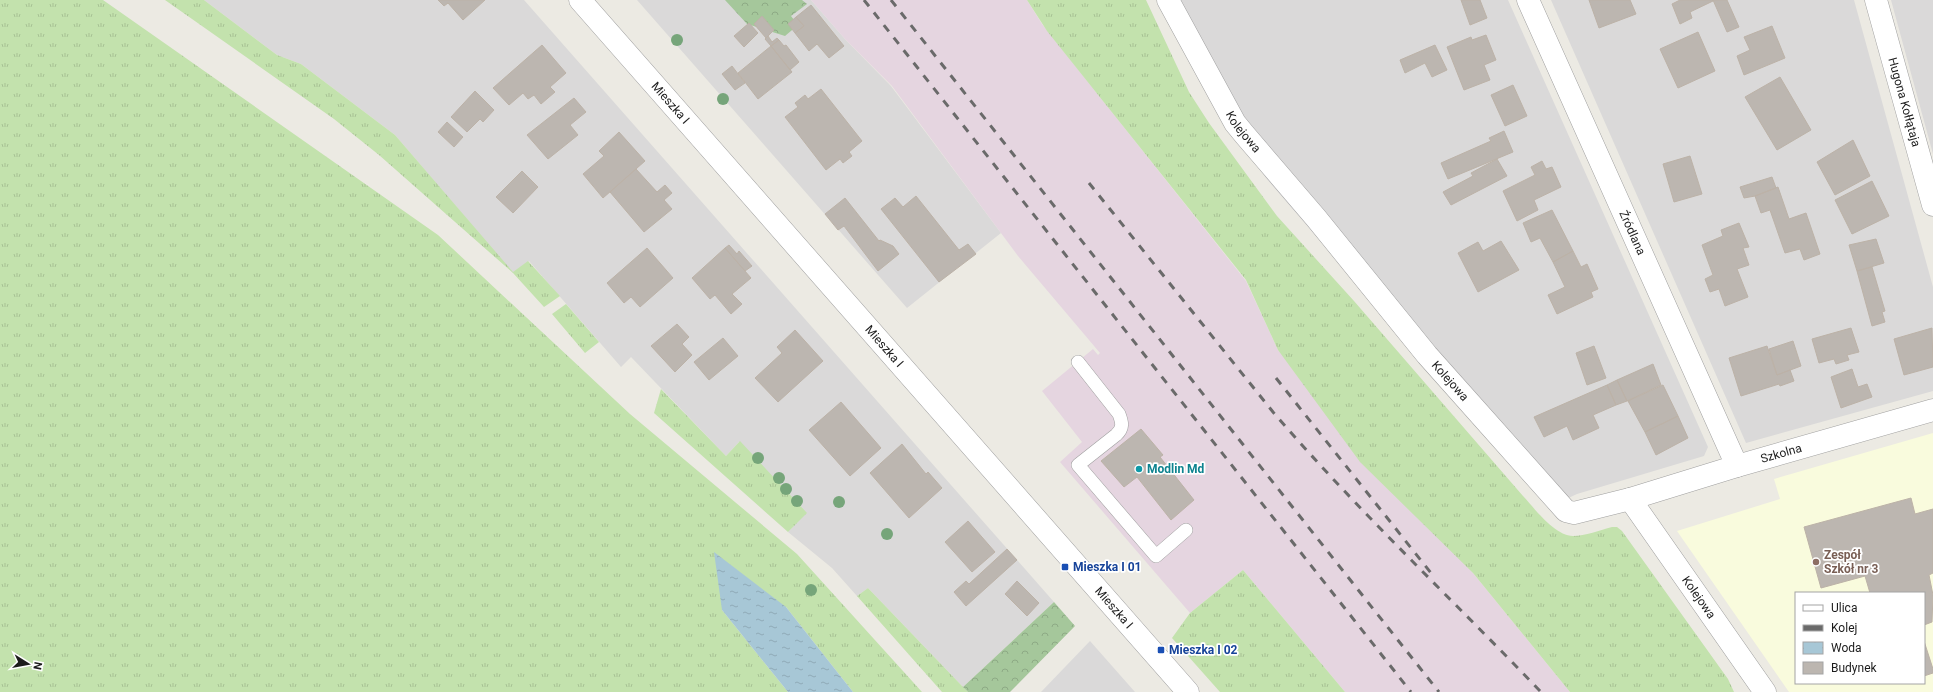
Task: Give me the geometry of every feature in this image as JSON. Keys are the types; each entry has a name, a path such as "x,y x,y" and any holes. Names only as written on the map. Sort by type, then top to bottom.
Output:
{"street":[{"name":"Mieszka I","path":"580,0 1188,692"},
{"name":"Kolejowa","path":"1168,0 1239,128 1316,218 1427,355 1566,511 1574,512 1630,499 1765,692"},
{"name":"Źródlana","path":"1528,0 1737,466"},
{"name":"Hugona Kołłątaja","path":"1876,0 1933,205"},
{"name":"Szkolna","path":"1630,499 1737,466 1933,410"}],"lane":[{"path":"1078,362 1118,414 1122,422 1121,430 1078,465 1156,556 1186,530"}],"shaded area":[{"path":"204,0 524,0 1054,602 963,687 868,588 857,596 832,568 788,532 806,513 739,442 726,456 631,357 621,367 529,261 513,273 395,135 301,64 277,55"},
{"path":"637,0 811,0 845,39 891,86 1001,233 907,308"},
{"path":"811,0 1027,0 1042,24 1246,281 1278,350 1473,573 1570,692 1345,692 1243,570 1190,613 1060,462 1082,442 1042,391 1093,349 1098,355 1100,353 1018,256 892,86 845,39"},
{"path":"1159,0 1508,0 1708,447 1704,456 1577,494 1549,507 1266,178 1209,98"},
{"path":"1551,0 1854,0 1933,287 1933,391 1746,443"},
{"path":"1891,0 1933,0 1933,154"},
{"name":"Zespół Szkół nr 3","path":"1933,433 1933,692 1789,692 1677,531 1780,499 1774,479"},
{"path":"1090,641 1135,692 1041,692"}],"green space":[{"path":"0,0 103,0 438,235 630,414 797,554 922,692 853,692 786,607 722,610 788,692 0,692"},
{"path":"165,0 204,0 277,55 301,64 395,135 513,272 528,261 560,296 544,307 513,273 379,155 334,119"},
{"path":"725,0 802,0 807,4 791,16 798,25 785,36 747,24"},
{"path":"1027,0 1146,0 1189,92 1209,123 1277,216 1354,301 1523,496 1552,527 1566,535 1573,536 1612,527 1617,527 1622,531 1728,679 1734,692 1570,692 1473,573 1360,462 1278,350 1246,280 1047,31"},
{"path":"566,304 599,342 585,353 552,314"},
{"path":"661,389 726,456 740,441 807,513 788,532 654,413"},
{"path":"1243,570 1345,692 1220,692 1172,638 1190,613"},
{"path":"868,588 968,692 942,692 857,596"},
{"path":"1054,602 1075,626 1010,692 968,692 963,687"}],"water":[{"path":"714,552 786,607 853,692 788,692 722,610"}],"building":[{"path":"438,0 485,0 463,20 448,3 444,6"},
{"path":"1461,0 1480,0 1487,18 1470,25"},
{"path":"1589,0 1630,0 1636,14 1599,28"},
{"path":"1680,0 1713,1 1690,12 1692,18 1680,24 1672,4"},
{"path":"1713,0 1727,0 1739,27 1727,32"},
{"path":"811,5 844,46 829,58 817,44 809,51 795,33 804,26 796,17"},
{"path":"762,16 774,30 766,38 754,24"},
{"path":"796,17 804,26 795,33 788,24"},
{"path":"749,23 758,33 744,47 734,36"},
{"path":"1772,26 1785,58 1744,75 1737,56 1750,50 1744,37"},
{"path":"1698,32 1715,71 1678,88 1660,49"},
{"path":"1486,35 1496,60 1484,65 1490,80 1464,90 1447,47 1471,37 1472,40"},
{"path":"768,36 772,42 777,38 779,40 771,46 765,39"},
{"path":"779,40 784,46 786,45 799,62 790,70 771,46"},
{"path":"542,45 566,73 550,87 555,92 541,104 534,95 528,99 523,93 509,105 493,88"},
{"path":"1435,45 1447,70 1432,77 1425,63 1405,73 1400,60"},
{"path":"771,46 792,72 758,99 738,73"},
{"path":"732,66 745,83 735,90 722,74"},
{"path":"1780,77 1811,130 1777,150 1745,97"},
{"path":"1513,85 1527,116 1505,126 1491,95"},
{"path":"821,89 862,141 849,152 852,156 843,163 840,159 826,170 785,117 798,107 795,103 805,95 808,99"},
{"path":"475,91 494,110 483,122 480,119 467,132 451,117"},
{"path":"574,98 586,112 570,125 578,135 548,159 527,135"},
{"path":"447,122 463,137 454,147 438,132"},
{"path":"1504,131 1513,152 1448,179 1441,163 1491,141 1489,138"},
{"path":"619,132 645,161 603,198 583,174 604,156 599,151"},
{"path":"1853,140 1870,176 1835,195 1817,162"},
{"path":"1690,156 1702,194 1674,202 1663,164"},
{"path":"1497,159 1507,176 1451,205 1443,192 1473,176 1471,173"},
{"path":"1542,161 1546,169 1552,167 1561,187 1534,200 1538,210 1517,221 1503,191 1535,175 1531,167"},
{"path":"636,169 657,192 665,185 672,193 664,200 672,209 644,232 610,192"},
{"path":"522,171 538,187 513,213 496,197"},
{"path":"1772,177 1776,188 1755,196 1744,198 1740,187"},
{"path":"1872,181 1889,216 1852,234 1835,200"},
{"path":"1778,187 1789,219 1806,213 1820,254 1804,260 1800,249 1785,253 1770,210 1761,213 1755,196"},
{"path":"916,196 959,250 968,244 976,254 939,282 881,209 895,198 903,207"},
{"path":"845,198 879,241 880,240 893,246 899,254 878,271 844,226 838,230 825,214"},
{"path":"1552,210 1573,251 1553,262 1540,238 1531,242 1523,223"},
{"path":"1739,223 1749,247 1743,248 1749,265 1737,269 1748,297 1725,306 1719,289 1710,292 1705,279 1713,275 1702,245 1723,236 1721,230"},
{"path":"1876,239 1884,263 1857,271 1849,245"},
{"path":"1501,241 1519,270 1478,292 1458,253 1478,242 1483,251"},
{"path":"729,245 737,254 739,251 752,266 745,271 725,248"},
{"path":"647,248 673,278 640,307 631,297 624,303 607,283"},
{"path":"725,248 751,278 732,294 742,304 731,314 715,295 710,299 692,278"},
{"path":"1573,251 1581,267 1587,264 1598,289 1591,292 1593,297 1557,314 1548,295 1565,287 1553,262"},
{"path":"1872,267 1885,311 1882,312 1885,322 1872,326 1857,271"},
{"path":"677,324 689,337 682,344 692,355 675,372 651,346"},
{"path":"1851,328 1859,352 1847,355 1849,360 1836,364 1834,359 1819,363 1812,339"},
{"path":"1932,328 1933,367 1904,375 1894,339"},
{"path":"795,330 823,361 778,402 755,378 782,353 777,347"},
{"path":"723,338 738,356 709,380 694,362"},
{"path":"1793,341 1801,366 1777,375 1769,349"},
{"path":"1594,346 1606,378 1587,385 1576,353"},
{"path":"1767,346 1777,375 1790,370 1794,381 1741,396 1729,358"},
{"path":"1653,364 1661,385 1627,401 1617,380"},
{"path":"1852,369 1858,387 1867,384 1872,397 1841,408 1831,377"},
{"path":"1617,380 1627,401 1616,405 1607,385"},
{"path":"1607,385 1616,405 1593,415 1599,428 1573,440 1567,426 1544,437 1534,417"},
{"path":"1663,385 1678,416 1645,432 1628,401"},
{"path":"841,402 881,448 850,476 809,430"},
{"path":"1678,416 1688,438 1656,455 1645,432"},
{"name":"Modlin Md","path":"1141,429 1163,455 1160,457 1194,500 1171,520 1137,477 1124,487 1101,461"},
{"path":"902,444 926,474 928,472 942,488 909,518 870,473"},
{"path":"1911,498 1915,514 1933,509 1933,573 1929,575 1933,595 1932,622 1925,625 1925,592 1870,592 1865,576 1821,588 1804,527"},
{"path":"968,521 995,552 972,572 945,542"},
{"path":"1007,549 1017,560 966,606 954,592 966,581 969,584"},
{"path":"1017,581 1039,603 1027,616 1005,594"},
{"path":"1925,644 1933,669 1933,673 1925,676"}],"railway":[{"path":"864,0 1411,692"},
{"path":"891,0 1439,692"},
{"path":"1089,183 1273,412 1371,519 1541,692"},
{"path":"1276,378 1431,573"}],"place":[{"name":"Modlin Md","path":"1139,469"},
{"name":"Zespół Szkół nr 3","path":"1816,562"},
{"name":"Mieszka I 01","path":"1065,567"},
{"name":"Mieszka I 02","path":"1161,650"}]}
